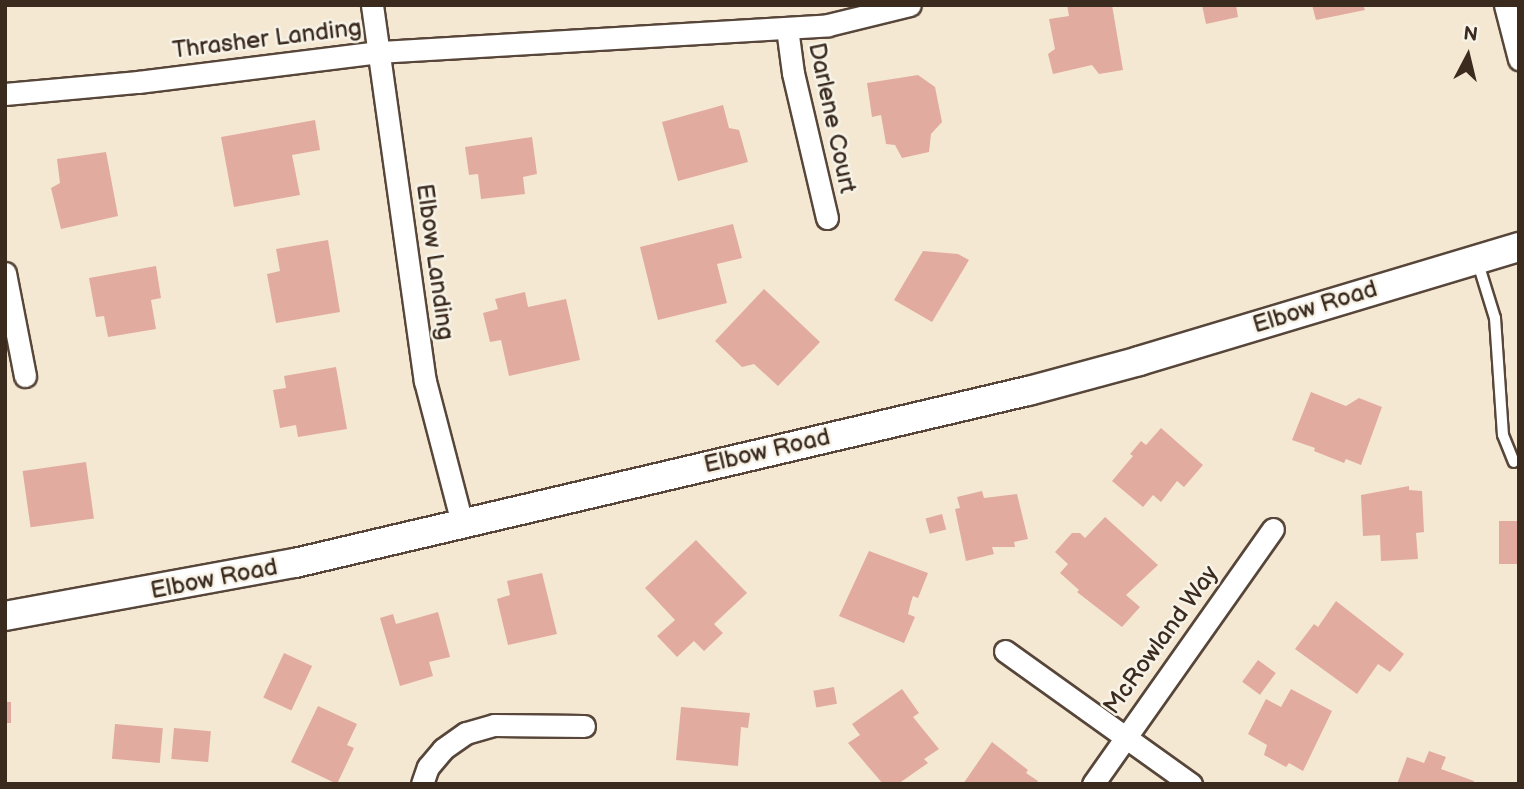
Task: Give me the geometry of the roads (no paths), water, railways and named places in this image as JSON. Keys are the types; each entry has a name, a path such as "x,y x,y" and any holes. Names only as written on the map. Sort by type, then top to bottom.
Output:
{"street":[{"name":"Elbow Landing","path":"372,5 425,381 462,523"},
{"name":"Thrasher Landing","path":"5,94 138,82 379,52 787,28 854,21 910,5"},
{"path":"1505,5 1519,58"},
{"name":"Darlene Court","path":"787,28 793,73 827,218"},
{"name":"Elbow Road","path":"5,616 295,563 1028,391 1519,247"},
{"path":"5,273 24,376"},
{"name":"McRowland Way","path":"1093,784 1273,529"},
{"path":"1005,652 1191,784"},
{"path":"422,784 428,767 443,748 466,733 494,725 584,726"}],"lane":[{"path":"1477,259 1495,318 1503,435 1514,462"}]}
